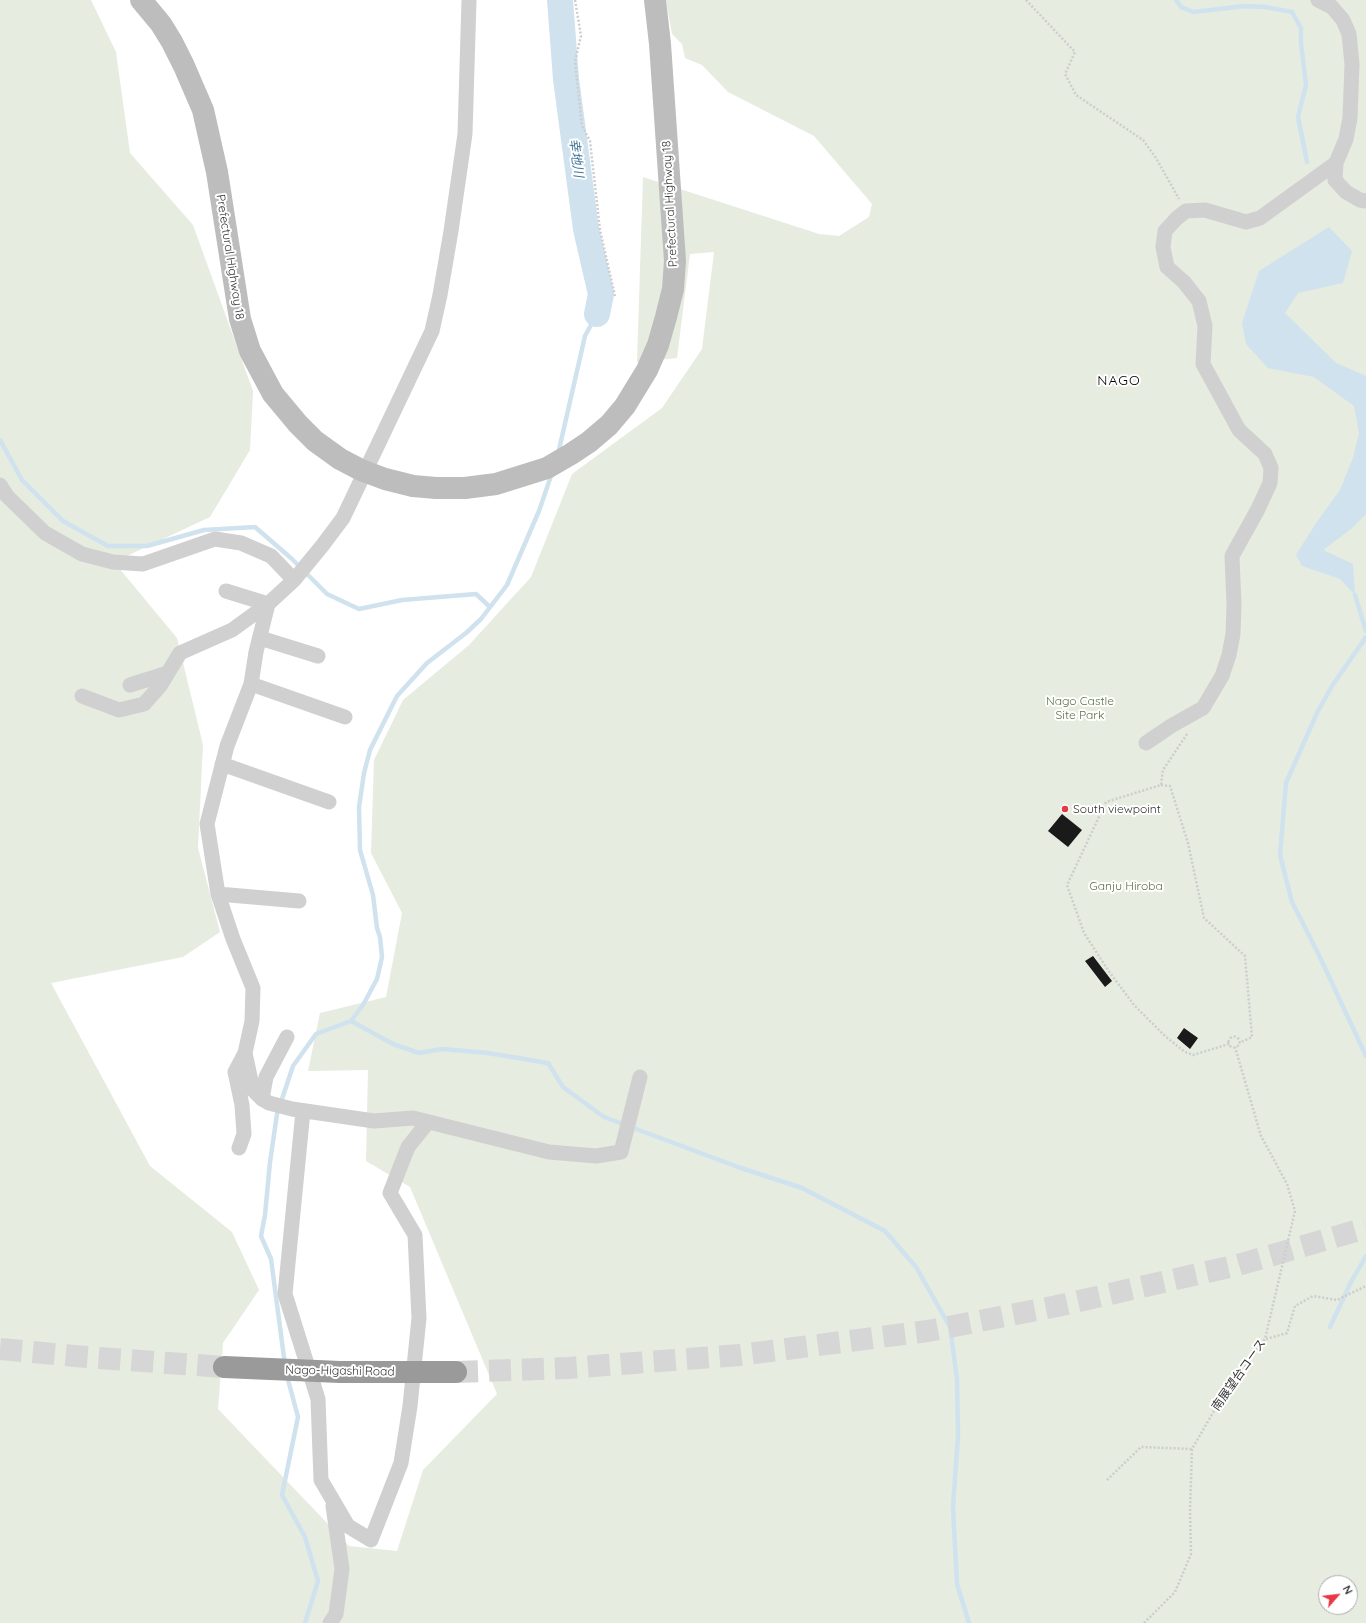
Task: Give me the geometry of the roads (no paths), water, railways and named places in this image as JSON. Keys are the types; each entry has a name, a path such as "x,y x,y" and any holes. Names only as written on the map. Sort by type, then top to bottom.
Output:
{"highway":[{"name":"Nago-Higashi Road","path":"224,1367 340,1372 456,1372"}],"main road":[{"name":"Prefectural Highway 18","path":"140,0 161,24 172,42 203,110 216,172 240,319 250,350 273,394 298,424 315,441 340,459 361,470 385,479 413,486 436,488 465,488 496,484 547,468 589,442 609,425 624,406 647,370 658,345 666,317 673,289 675,261 660,44 655,0"}],"street":[{"path":"82,696 119,710 144,704 160,686 180,653 232,630 268,604 295,579 343,518 432,331 440,295 462,161 467,91 466,54 469,0"},
{"path":"1318,0 1332,7 1343,20 1350,34 1352,64 1350,118 1346,139 1336,163 1335,180 1346,192 1360,200 1366,201"},
{"path":"1146,743 1171,726 1203,708 1222,676 1230,655 1232,634 1234,604 1232,556 1258,509 1270,483 1271,468 1265,454 1239,430 1203,364 1205,326 1199,301 1184,282 1167,267 1163,247 1165,231 1176,218 1186,211 1205,210 1246,222 1260,218 1336,163"},
{"path":"0,485 7,496 45,533 82,554 113,562 143,564 215,539 241,543 271,556 295,579"},
{"path":"226,591 268,604"},
{"path":"239,1148 244,1134 242,1105 234,1072 245,1053 252,1021 253,988 233,939 218,894 207,824 226,746 251,684 268,604"},
{"path":"260,638 318,656"},
{"path":"130,685 168,673"},
{"path":"251,684 345,717"},
{"path":"222,764 329,802"},
{"path":"218,894 299,901"},
{"path":"265,1101 266,1077 287,1037"},
{"path":"245,1053 253,1090 265,1101 298,1110 374,1121 413,1118 549,1152 596,1156 621,1152 640,1077"},
{"path":"298,1110 285,1294 318,1400 321,1480 348,1526 371,1540 402,1463 410,1406 419,1318 416,1235 390,1193 408,1147 428,1122"},
{"path":"330,1623 336,1614 342,1569 332,1499"}],"water":[{"path":"1329,227 1352,251 1343,283 1298,293 1285,313 1336,363 1366,376 1366,514 1351,529 1323,550 1353,564 1355,595 1340,579 1302,566 1296,555 1316,523 1340,490 1353,458 1359,433 1354,406 1314,377 1268,368 1246,344 1242,323 1259,271"}],"waterway":[{"name":"幸地川","path":"560,0 566,79 586,229 601,294 597,314"},
{"path":"1176,0 1181,7 1193,12 1245,6 1265,7 1292,12 1301,28 1301,43 1306,85 1298,117 1307,162"},
{"path":"558,454 585,336 597,314"},
{"path":"0,440 22,480 63,521 108,546 147,546 204,530 255,527 292,559 327,594 359,609 402,600 476,594 490,607"},
{"path":"285,1365 271,1259 261,1236 265,1215 270,1162 277,1114 293,1066 316,1034 351,1021 363,1005 377,979 382,957 380,937 377,928 373,895 360,850 359,807 364,773 370,750 397,696 427,663 466,633 481,619 507,585 539,511 552,473"},
{"path":"1355,595 1366,631"},
{"path":"1366,637 1332,686 1317,713 1286,783 1280,855 1292,902 1318,953 1366,1056"},
{"path":"351,1021 393,1044 419,1053 442,1049 488,1053 548,1063 563,1087 604,1117 738,1167 802,1188 885,1231 916,1267 950,1327 957,1379 958,1435 953,1508 957,1584 969,1623"},
{"path":"1330,1327 1351,1282 1366,1256"},
{"path":"287,1376 298,1417 282,1495 305,1537 318,1581 305,1623"}],"tunnel":[{"path":"456,1372 568,1368 740,1355 928,1331 1057,1306 1238,1265 1366,1228"},
{"path":"0,1349 224,1367"}],"place":[{"name":"South viewpoint","path":"1065,809"}],"district":[{"name":"NAGO","path":"1119,381"}],"park label":[{"name":"Nago Castle Site Park","path":"1080,708"},
{"name":"Ganju Hiroba","path":"1126,886"}]}
